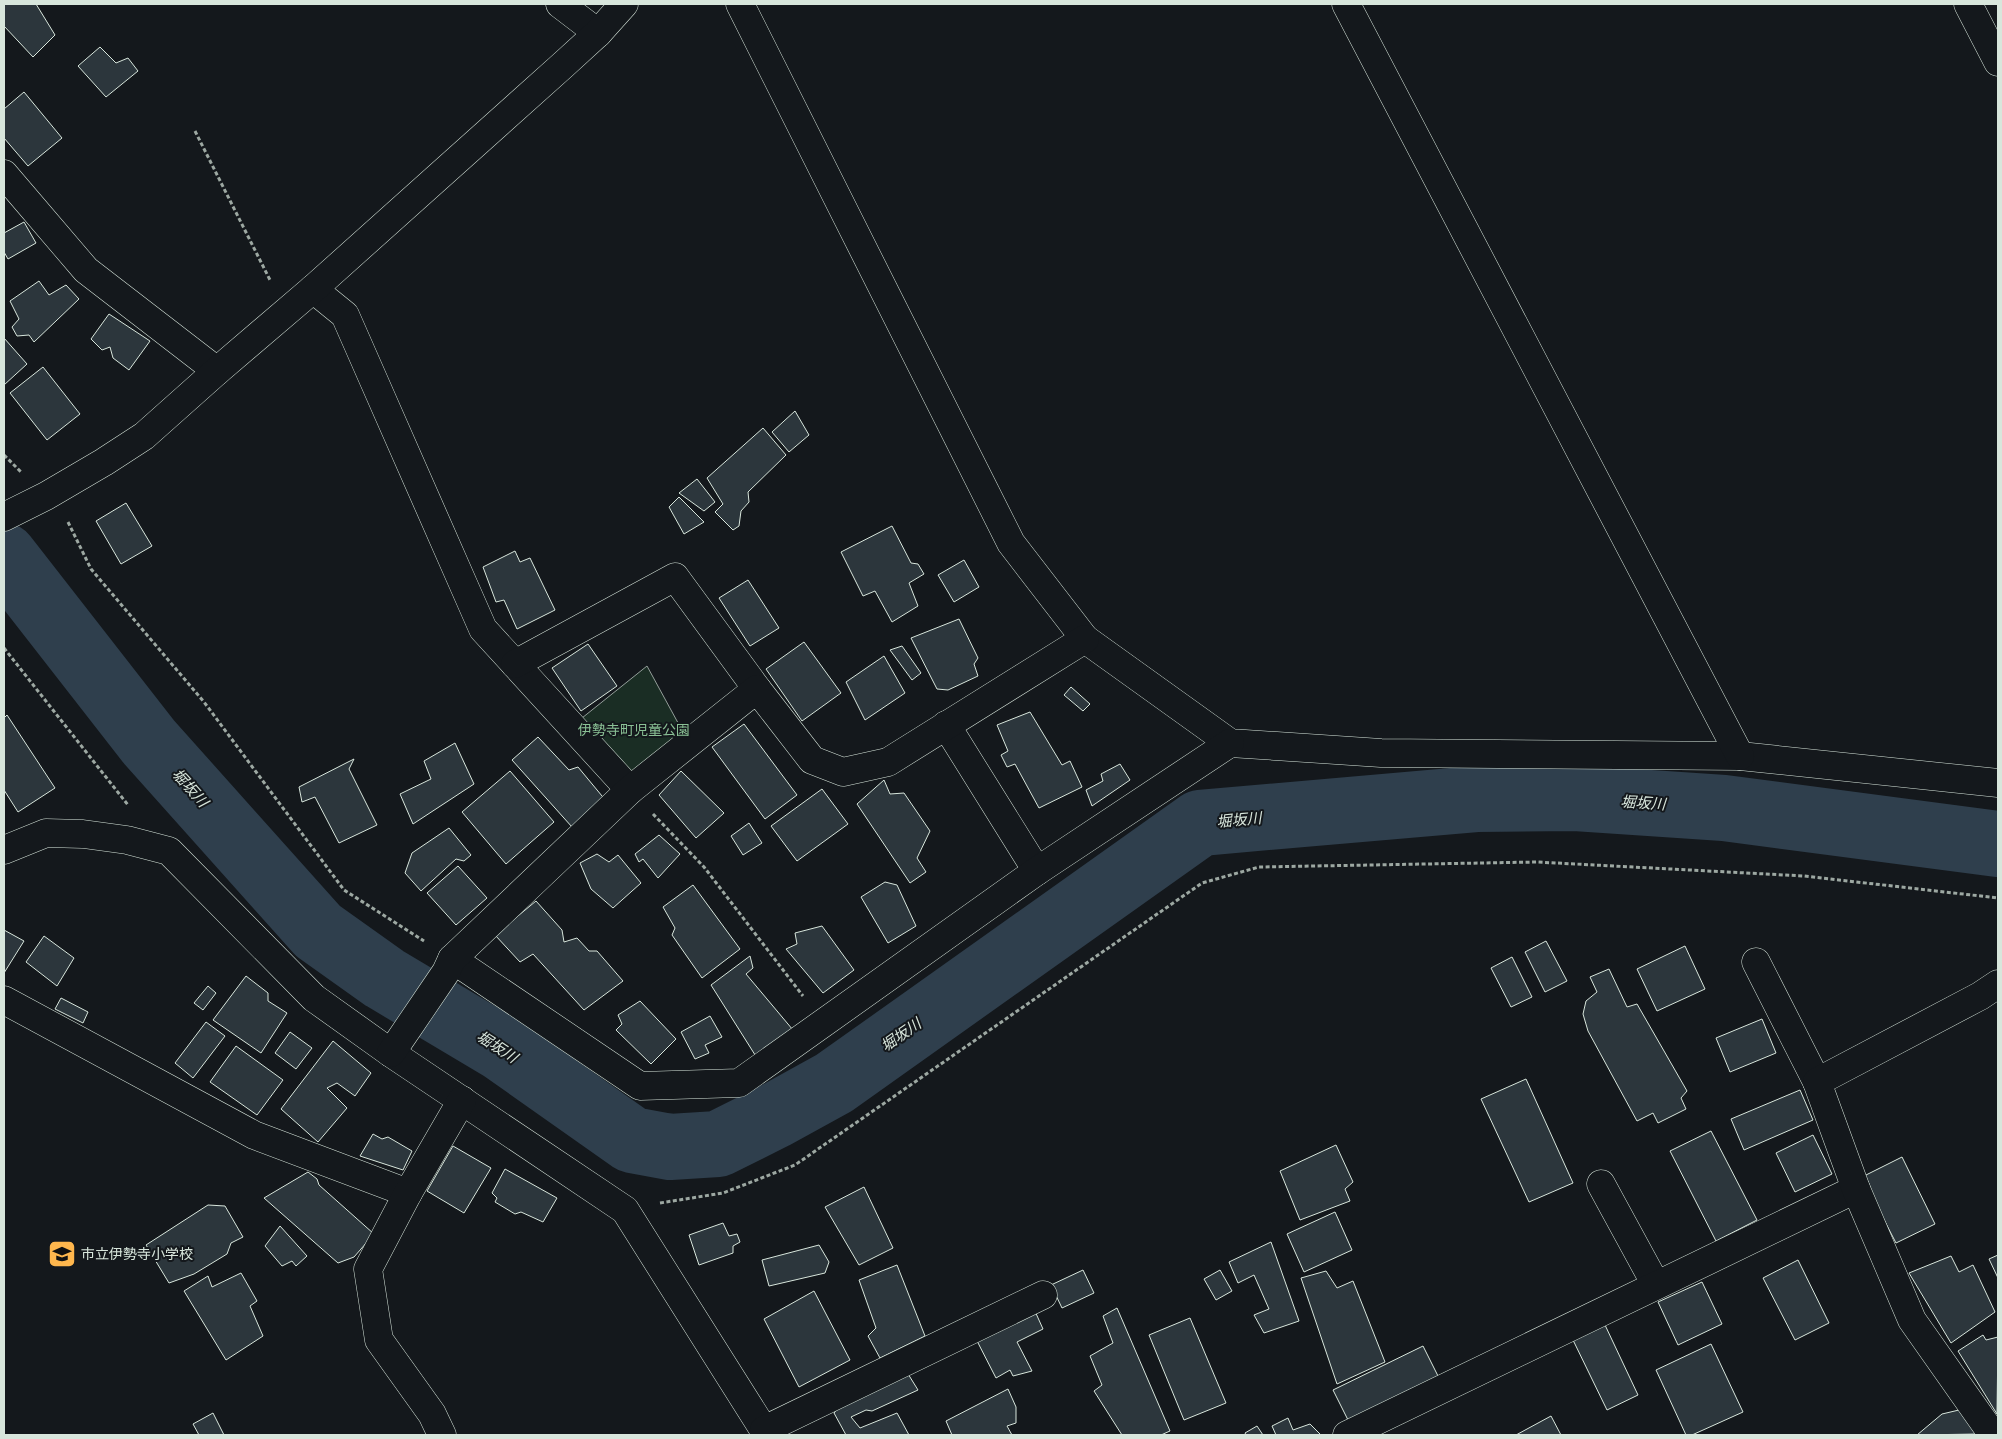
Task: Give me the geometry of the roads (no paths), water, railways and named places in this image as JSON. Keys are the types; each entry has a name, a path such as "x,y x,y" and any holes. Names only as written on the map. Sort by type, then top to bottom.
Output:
{"street":[{"path":"560,4 598,33"},
{"path":"4,517 104,462 144,436 313,289 598,33 624,4"},
{"path":"740,4 1011,543 1085,640 1230,743 1381,753 1740,756 1998,783"},
{"path":"1346,4 1740,756"},
{"path":"1968,4 1998,62"},
{"path":"4,174 86,270 217,371"},
{"path":"313,289 344,315 483,629 630,790"},
{"path":"515,664 674,577 812,760 843,772 888,762 1085,640"},
{"path":"397,1045 449,966 630,790 757,689"},
{"path":"946,725 1037,871"},
{"path":"449,966 640,1086 739,1083 1037,871 1230,743"},
{"path":"4,850 14,844 46,833 127,840 169,851 314,998 397,1045 462,1100 625,1210 765,1433 1043,1295"},
{"path":"1756,962 1817,1082 1856,1189 1912,1320 1993,1435"},
{"path":"1817,1082 1980,996 1998,984"},
{"path":"4,1000 254,1135 408,1193"},
{"path":"442,1435 432,1414 379,1340 368,1269 408,1193 462,1100"},
{"path":"1601,1184 1656,1285"},
{"path":"1347,1435 1856,1189"}],"waterway":[{"name":"堀坂川","path":"4,556 149,742 318,931 384,978 503,1049 632,1140 670,1147 718,1144 834,1083 1200,823 1476,799 1575,798 1724,808 1998,844"}],"place":[{"name":"市立伊勢寺小学校","path":"62,1254"}],"park label":[{"name":"伊勢寺町児童公園","path":"634,730"}]}
